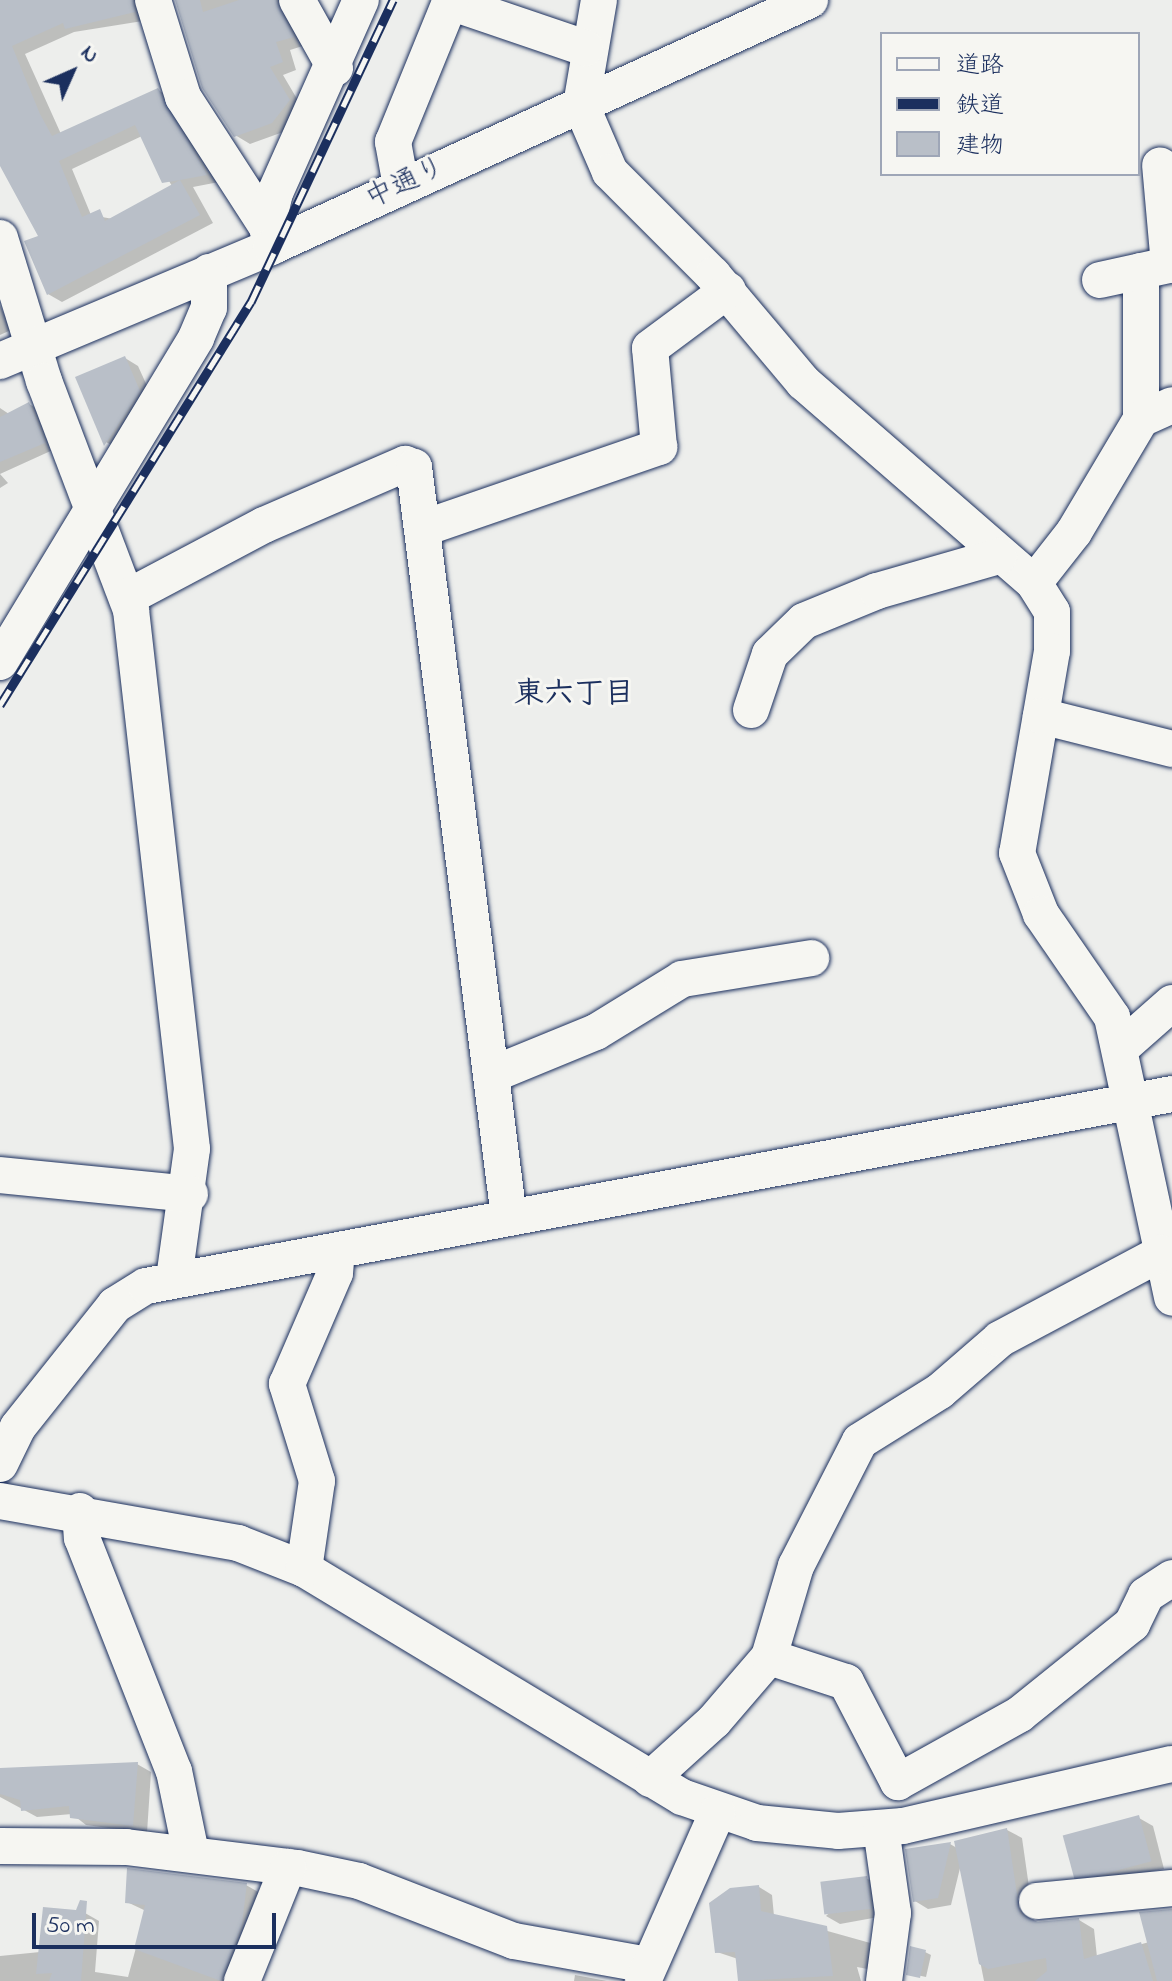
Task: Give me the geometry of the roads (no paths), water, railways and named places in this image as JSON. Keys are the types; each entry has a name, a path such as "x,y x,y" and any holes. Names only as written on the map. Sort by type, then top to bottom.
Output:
{"street":[{"path":"153,0 183,97 269,237"},
{"path":"297,0 335,68"},
{"path":"269,237 361,0"},
{"path":"599,0 585,48 581,105 610,172 728,290 803,382 999,556 1034,583 1055,632 1021,821 1022,874 1041,914 1102,996 1121,1048 1172,1298"},
{"name":"中通り","path":"0,361 38,348 209,272 269,237 401,186 810,0"},
{"path":"401,186 393,142 450,1 585,48"},
{"path":"1100,280 1169,265 1160,165"},
{"path":"0,238 38,348 44,381 128,597 192,1149 190,1194 174,1279"},
{"path":"1034,583 1074,532 1156,412 1141,271"},
{"path":"0,662 96,510 196,338 209,308 209,272"},
{"path":"424,528 659,447 650,348 728,290"},
{"path":"128,597 264,525 405,464 414,467 509,1218"},
{"path":"751,710 770,654 804,621 877,591 999,556"},
{"path":"1041,716 1172,749"},
{"path":"491,1075 596,1032 682,979 811,958"},
{"path":"1121,1048 1172,1003"},
{"path":"0,1464 18,1427 115,1305 174,1279 337,1252 1172,1094"},
{"path":"0,1175 190,1194"},
{"path":"304,1569 317,1481 287,1384 335,1273 337,1252"},
{"path":"650,1779 714,1721 769,1657 796,1566 860,1441 940,1391 1000,1339 1162,1253"},
{"path":"0,1501 80,1511 238,1543 304,1569 650,1779 717,1813 797,1829 892,1827 1169,1774"},
{"path":"80,1511 82,1538 174,1771 191,1853"},
{"path":"898,1782 1020,1714 1132,1624 1146,1595 1172,1578"},
{"path":"769,1657 846,1682 898,1782 892,1827 893,1913 884,1981"},
{"path":"0,1846 191,1853 288,1867 359,1881 514,1941 646,1973 717,1813"},
{"path":"242,1981 288,1867"},
{"path":"1037,1901 1172,1888"}],"railway":[{"path":"0,705 251,302 393,0"}],"district":[{"name":"東六丁目","path":"574,695"}]}
